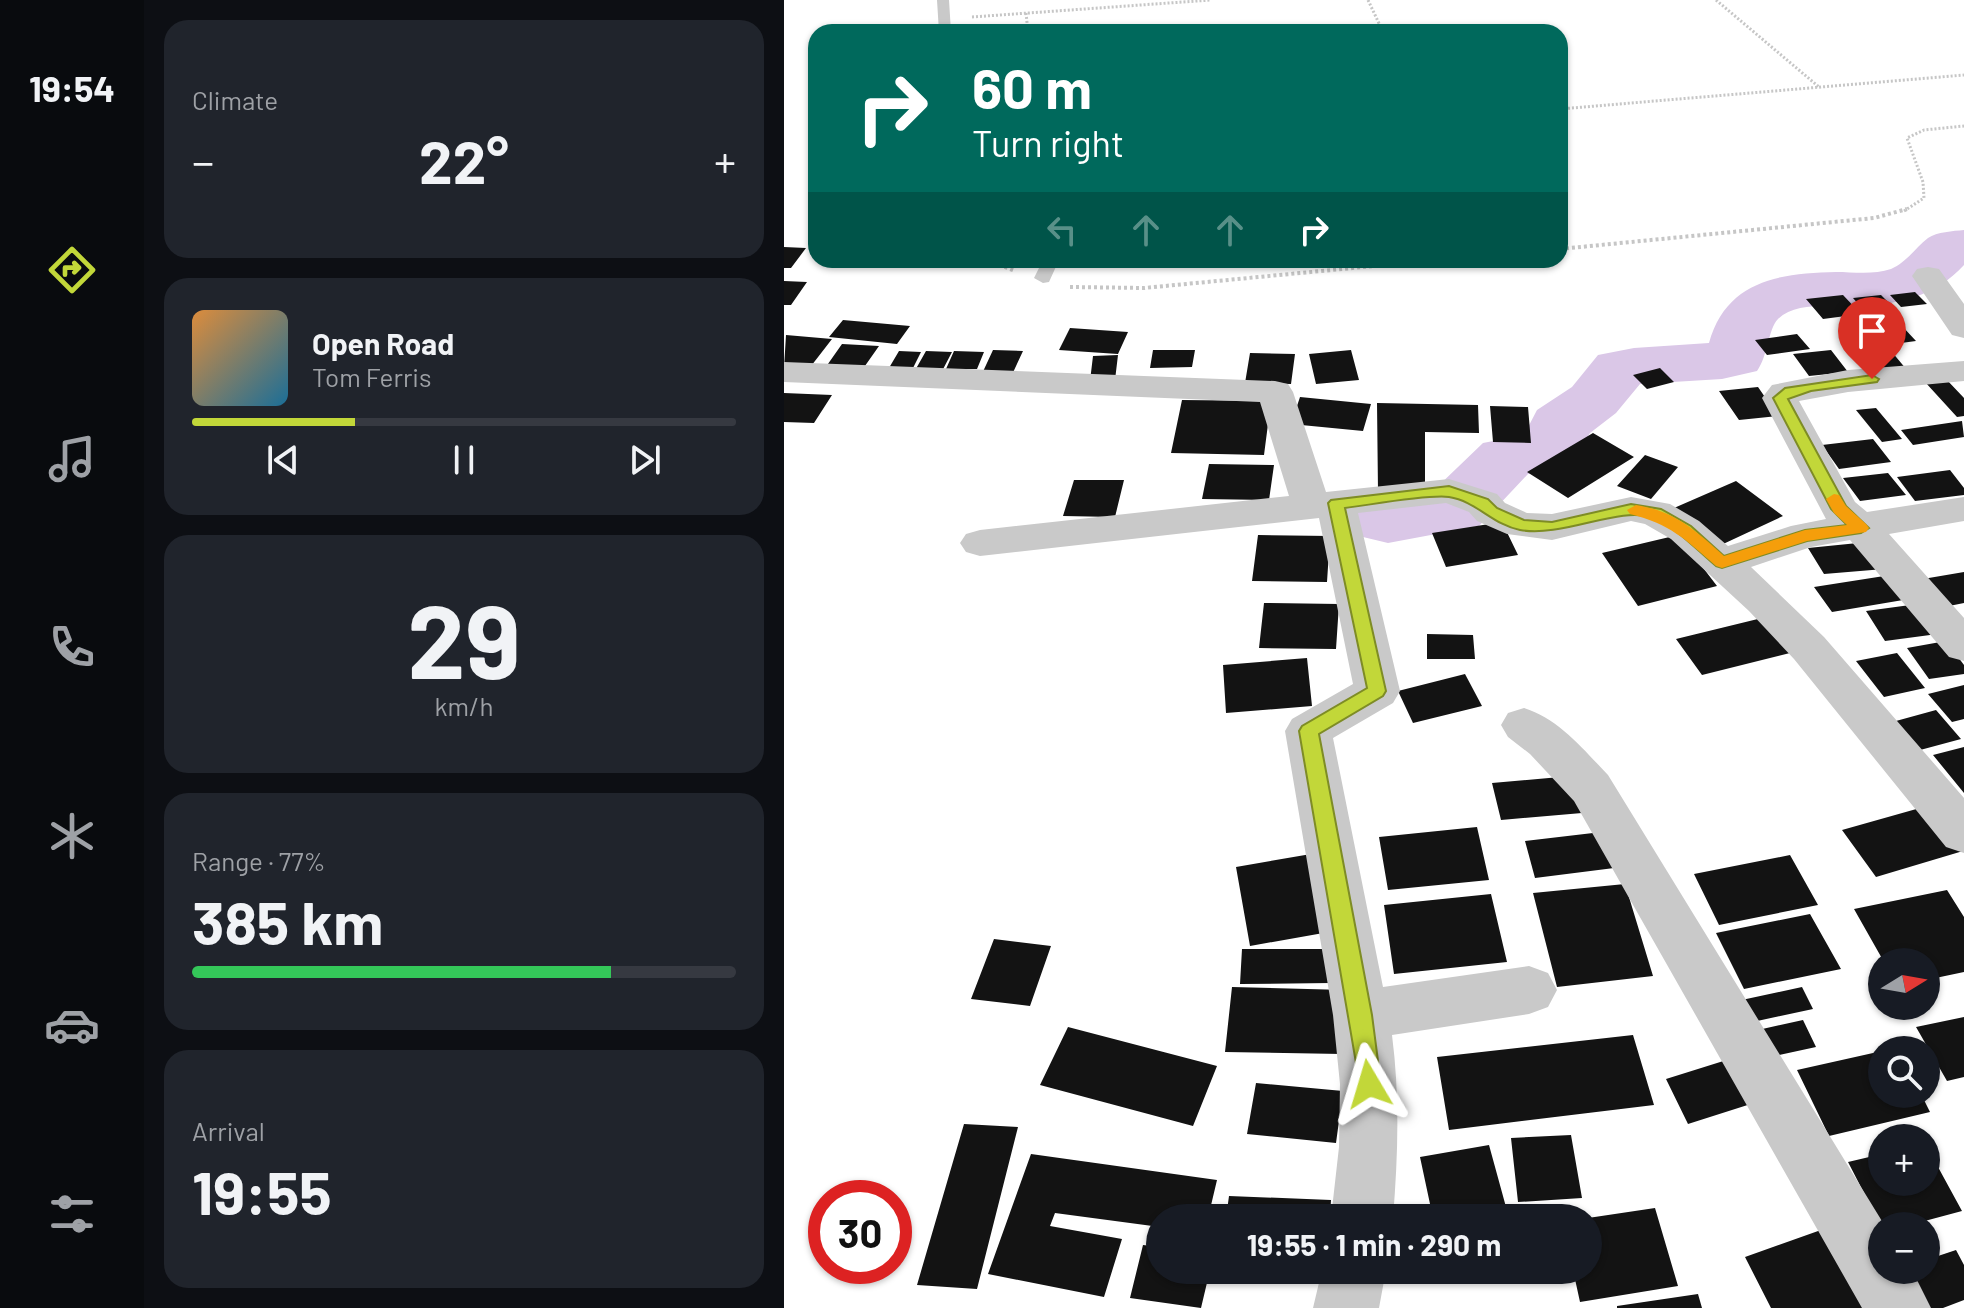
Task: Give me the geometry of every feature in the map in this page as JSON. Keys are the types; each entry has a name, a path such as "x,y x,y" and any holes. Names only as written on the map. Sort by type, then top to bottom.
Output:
{"street":[{"path":"1928,276 1964,328"},
{"path":"1958,632 1851,519 1780,398 1785,393 1848,381 1964,371"},
{"path":"784,372 1275,392 1324,505 1377,691 1308,731 1361,1015 1369,1084 1369,1147 1363,1204"},
{"path":"980,543 1324,505 1466,497 1521,525 1552,527 1631,509 1656,513 1685,530 1722,562 1809,648 1964,833"},
{"path":"1722,562 1851,519 1964,509"},
{"path":"1524,725 1547,742 1591,788 1898,1308"},
{"path":"1361,1015 1529,990"},
{"path":"1346,1308 1351,1284"}],"lane":[{"path":"943,0 944,24"},
{"path":"1043,278 1047,268"}],"path":[{"path":"951,24 1026,13 1211,0"},
{"path":"1368,0 1379,24"},
{"path":"1716,0 1820,87"},
{"path":"1026,13 1027,24"},
{"path":"1568,108 1964,75"},
{"path":"1568,248 1803,226 1904,211 1924,198 1925,188 1909,151 1907,138 1924,130 1964,126"},
{"path":"1043,278 1071,287 1144,288 1353,268"}],"building":[{"path":"784,247 806,248 791,268 784,268"},
{"path":"784,281 807,282 791,305 784,305"},
{"path":"1915,292 1927,304 1901,307 1890,295"},
{"path":"1843,295 1861,314 1823,319 1806,299"},
{"path":"1881,295 1895,309 1866,313 1853,298"},
{"path":"843,320 910,326 897,344 829,337"},
{"path":"1902,326 1916,341 1886,345 1907,370 1872,374 1852,349 1876,347 1862,330"},
{"path":"1070,328 1128,332 1118,354 1059,350"},
{"path":"1797,334 1810,349 1767,355 1755,340"},
{"path":"786,335 832,339 808,370 784,368"},
{"path":"842,344 879,346 860,373 823,371"},
{"path":"993,350 1023,351 1010,379 980,378"},
{"path":"1153,350 1195,350 1192,367 1150,368"},
{"path":"1351,350 1359,380 1316,384 1309,354"},
{"path":"1831,350 1848,372 1809,376 1793,354"},
{"path":"899,351 921,352 910,374 886,373"},
{"path":"926,351 952,352 940,375 913,374"},
{"path":"954,351 984,352 977,369 946,369"},
{"path":"1250,353 1295,354 1291,384 1245,383"},
{"path":"1118,355 1115,380 1090,381 1093,356"},
{"path":"1660,368 1674,382 1647,389 1633,375"},
{"path":"1946,379 1964,398 1964,416 1957,417 1925,382"},
{"path":"1758,387 1778,416 1739,420 1719,391"},
{"path":"784,393 832,395 814,423 784,422"},
{"path":"1300,397 1371,404 1363,431 1291,424"},
{"path":"1182,400 1271,401 1264,455 1171,453"},
{"path":"1377,403 1478,405 1479,433 1425,432 1425,493 1378,492"},
{"path":"1490,406 1528,407 1531,443 1493,442"},
{"path":"1876,408 1902,439 1882,442 1856,410"},
{"path":"1962,421 1964,437 1913,445 1901,430"},
{"path":"1593,433 1634,457 1568,498 1527,472"},
{"path":"1873,439 1891,462 1839,469 1822,445"},
{"path":"1645,455 1678,467 1651,499 1617,486"},
{"path":"1209,464 1274,465 1269,500 1202,499"},
{"path":"1950,470 1964,488 1964,495 1915,501 1897,477"},
{"path":"1888,473 1906,495 1860,501 1843,478"},
{"path":"1074,480 1124,480 1115,517 1063,516"},
{"path":"1736,481 1783,516 1721,545 1674,508"},
{"path":"1502,522 1518,555 1446,567 1432,533"},
{"path":"1258,535 1330,536 1327,582 1252,581"},
{"path":"1678,535 1717,586 1638,606 1602,553"},
{"path":"1868,542 1884,569 1824,574 1808,548"},
{"path":"1964,572 1964,603 1939,608 1917,580"},
{"path":"1897,574 1915,598 1832,612 1814,587"},
{"path":"1264,603 1339,604 1336,649 1259,648"},
{"path":"1925,603 1945,633 1885,641 1866,611"},
{"path":"1766,617 1794,652 1702,675 1676,639"},
{"path":"1427,634 1473,635 1475,659 1427,659"},
{"path":"1946,641 1964,665 1964,674 1929,679 1907,648"},
{"path":"1897,653 1925,688 1884,697 1856,661"},
{"path":"1307,658 1312,706 1226,713 1223,665"},
{"path":"1465,674 1482,706 1413,723 1398,691"},
{"path":"1964,685 1964,719 1952,722 1928,694"},
{"path":"1936,710 1961,739 1909,753 1885,724"},
{"path":"1964,747 1964,793 1933,755"},
{"path":"1571,776 1582,813 1501,820 1492,783"},
{"path":"1927,806 1963,851 1876,877 1842,830"},
{"path":"1477,827 1489,880 1388,890 1379,837"},
{"path":"1610,831 1622,867 1535,878 1525,841"},
{"path":"1311,854 1329,932 1250,946 1236,867"},
{"path":"1790,855 1818,905 1719,925 1694,874"},
{"path":"1625,884 1653,976 1557,987 1533,893"},
{"path":"1947,890 1964,917 1964,972 1940,977 1940,948 1876,948 1854,909"},
{"path":"1491,894 1507,962 1394,974 1384,905"},
{"path":"1810,914 1841,969 1744,989 1716,933"},
{"path":"994,939 1051,946 1030,1006 971,999"},
{"path":"1242,949 1332,949 1331,983 1240,984"},
{"path":"1232,987 1345,990 1342,1054 1225,1052"},
{"path":"1802,987 1813,1009 1748,1023 1737,1001"},
{"path":"1964,1017 1964,1077 1947,1081 1940,1069 1940,1036 1921,1036 1916,1027"},
{"path":"1803,1020 1816,1047 1761,1059 1749,1032"},
{"path":"1068,1027 1217,1066 1193,1126 1040,1085"},
{"path":"1633,1035 1654,1105 1449,1130 1437,1057"},
{"path":"1868,1054 1868,1108 1928,1108 1930,1112 1868,1124 1868,1127 1829,1136 1797,1070"},
{"path":"1733,1058 1757,1102 1688,1124 1666,1079"},
{"path":"1256,1083 1343,1091 1336,1143 1247,1134"},
{"path":"964,1124 1018,1127 977,1289 917,1285"},
{"path":"1571,1135 1582,1198 1518,1202 1511,1138"},
{"path":"1489,1145 1505,1204 1430,1204 1420,1157"},
{"path":"1031,1154 1217,1180 1211,1204 1146,1204 1146,1225 1055,1213 1050,1226 1122,1239 1104,1297 988,1274"},
{"path":"1868,1157 1868,1196 1940,1196 1940,1171 1962,1211 1940,1217 1940,1212 1874,1212 1848,1162"},
{"path":"1229,1196 1331,1200 1331,1204 1228,1204"},
{"path":"1655,1208 1678,1286 1580,1302 1576,1284 1602,1284 1602,1216"},
{"path":"1835,1225 1881,1308 1771,1308 1745,1257"},
{"path":"1143,1245 1146,1245 1146,1284 1207,1284 1201,1308 1130,1298"},
{"path":"1956,1250 1964,1265 1964,1300 1943,1308 1909,1308 1901,1284 1940,1284 1940,1255"},
{"path":"1698,1294 1702,1308 1617,1308 1617,1306"}],"waterway":[{"path":"1388,521 1454,510 1507,457 1545,452 1555,440 1560,424 1594,400 1620,368 1736,358 1743,326 1758,306 1779,295 1804,290 1887,287 1912,280 1932,266 1949,248 1964,246"}],"slow traffic":[{"path":"1636,510 1656,513 1685,530 1722,562 1805,535 1861,528 1839,509 1834,499"}],"route":[{"path":"1369,1084 1361,1015 1308,731 1377,691 1336,503 1449,491 1483,503 1491,512 1521,525 1552,527 1631,509 1656,513 1685,530 1722,562 1805,535 1861,528 1839,509 1780,398 1785,393 1811,387 1872,379"}]}
